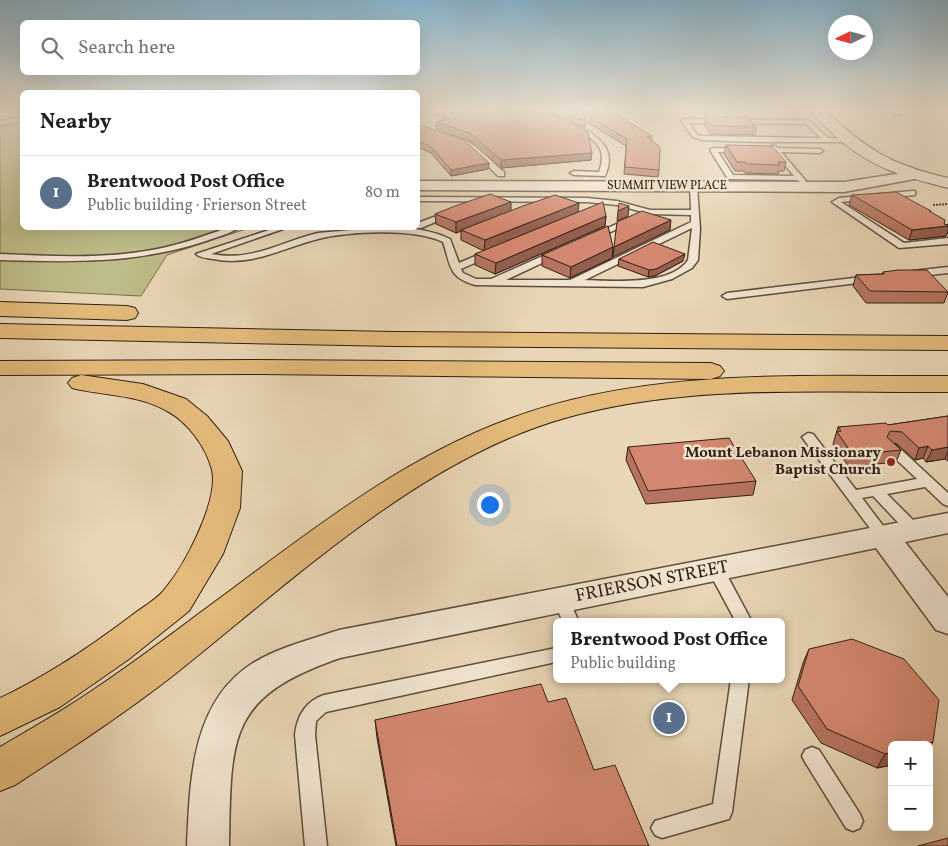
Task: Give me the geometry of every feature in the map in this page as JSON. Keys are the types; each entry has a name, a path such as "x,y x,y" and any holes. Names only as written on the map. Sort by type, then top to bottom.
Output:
{"highway":[{"path":"0,309 516,326 683,340"},
{"path":"0,331 395,339 948,342"},
{"path":"0,368 608,370 948,375"},
{"path":"0,376 134,389 177,405 198,422 214,441 227,471 224,508 206,554 176,601 116,648 46,695 0,718"},
{"path":"0,771 118,696 340,526 434,464 494,434 555,412 620,397 694,388 948,384"}],"main road":[{"path":"862,149 877,160 915,175 948,183"},
{"path":"886,149 905,162 948,175"}],"street":[{"name":"SUMMIT VIEW PLACE","path":"420,196 803,182 850,186 915,175"},
{"name":"FRIERSON STREET","path":"208,846 212,769 217,739 229,710 246,687 273,668 286,662 339,644 566,611 716,570 948,523"},
{"path":"883,535 948,621"}],"lane":[{"path":"473,149 501,174"},
{"path":"574,173 602,174 606,164 606,153 604,149"},
{"path":"803,182 731,177 713,150 820,151"},
{"path":"776,150 803,182"},
{"path":"881,182 912,193 839,200 836,202 902,246 947,235"},
{"path":"314,237 366,232 428,232 451,239 455,268 459,275 469,280 570,284 643,284 669,277 692,262 696,244 693,186"},
{"path":"420,196 613,203 650,212 696,218"},
{"path":"420,225 490,199"},
{"path":"528,210 555,200"},
{"path":"596,210 613,203"},
{"path":"588,239 650,212"},
{"path":"570,284 696,218"},
{"path":"0,257 76,258 145,254 203,240 229,230"},
{"path":"276,230 200,254 225,259 246,260 336,230"},
{"path":"888,237 902,236"},
{"path":"455,268 499,250"},
{"path":"491,282 562,251"},
{"path":"899,276 943,271 948,280"},
{"path":"727,296 880,278"},
{"path":"808,437 883,535"},
{"path":"891,448 948,501"},
{"path":"852,495 927,482"},
{"path":"876,491 913,530"},
{"path":"716,570 742,618"},
{"path":"316,846 305,735 305,722 313,710 324,703 553,656"},
{"path":"662,828 722,812 739,683"},
{"path":"812,756 853,821"}],"path":[{"path":"933,205 948,204"}],"shaded area":[{"path":"0,149 20,149 20,230 243,230 167,255 141,296 0,289"}],"building":[{"path":"433,149 474,149 489,163 451,170"},
{"path":"489,149 591,149 592,153 501,160"},
{"path":"626,149 660,149 659,170 625,167"},
{"path":"729,149 775,149 786,162 778,162 780,165 737,162"},
{"path":"896,192 945,220 944,224 948,226 912,230 852,195"},
{"path":"490,194 511,202 456,222 435,214 455,206"},
{"path":"555,195 579,203 485,240 461,230 523,206"},
{"path":"603,202 606,216 496,263 475,254"},
{"path":"619,203 629,206 618,211"},
{"path":"642,211 671,220 614,247 617,222"},
{"path":"608,226 613,247 571,267 542,255"},
{"path":"653,242 685,254 656,269 649,270 619,259"},
{"path":"927,270 948,292 870,291 856,275 884,274 883,272"},
{"path":"948,416 948,447 932,450 928,446 919,448 902,432 890,431 887,437 901,450 853,455 837,432 841,431 838,427 886,423 888,425"},
{"path":"729,438 756,481 648,491 628,447"},
{"path":"852,639 904,659 939,700 933,742 888,741 888,753 885,754 827,729 798,686 809,649"},
{"path":"541,684 548,702 566,698 594,770 615,765 649,846 397,846 375,720"},
{"path":"948,838 948,846 918,846"}],"place":[{"name":"Mount Lebanon Missionary Baptist Church","path":"891,462"},
{"name":"Brentwood Post Office","path":"669,718"}]}
